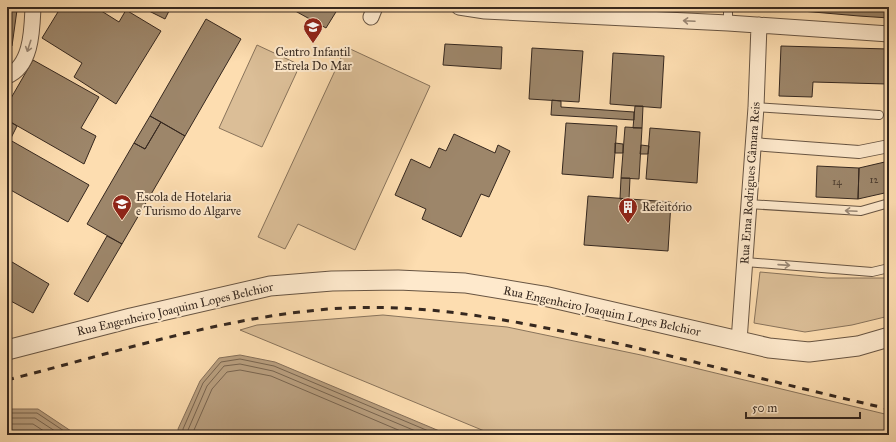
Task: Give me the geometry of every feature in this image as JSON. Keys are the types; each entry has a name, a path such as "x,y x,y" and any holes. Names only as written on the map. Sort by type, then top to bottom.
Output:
{"street":[{"path":"7,76 17,69 24,59 29,47 31,41 33,7"},
{"path":"459,7 485,11 563,11 728,16 754,25 889,34"},
{"name":"Rua Ema Rodrigues Câmara Reis","path":"739,341 756,107 754,25"},
{"path":"753,144 859,152 889,146"},
{"name":"Rua Engenheiro Joaquim Lopes Belchior","path":"7,350 131,318 270,286 332,281 398,280 465,283 544,296 769,348 809,352 858,346 889,337"}],"lane":[{"path":"756,107 879,115"},
{"path":"748,204 861,211 889,203"},
{"path":"745,262 872,272 889,268"}],"shaded area":[{"path":"257,45 300,65 262,147 219,128"},
{"path":"346,47 430,86 355,250 298,224 285,249 258,237"},
{"path":"760,272 827,278 889,278 889,316 852,325 805,332 754,323"},
{"path":"383,315 507,327 641,355 889,415 889,435 494,435 240,330 257,325"}],"water":[{"path":"240,355 275,362 449,435 179,435 178,429 200,381 219,358"},
{"path":"7,409 38,409 77,435 7,435"}],"building":[{"path":"61,7 95,7 119,22 126,10 161,31 116,104 74,77 82,63 42,38"},
{"path":"141,7 171,7 165,19"},
{"name":"Centro Infantil Estrela Do Mar","path":"288,7 339,7 326,28"},
{"path":"756,7 889,7 889,18 859,16"},
{"path":"7,8 17,10 12,46 7,45"},
{"path":"206,19 241,39 185,136 150,116"},
{"path":"445,44 502,47 501,69 443,65"},
{"path":"781,46 888,49 887,84 813,82 812,97 779,96"},
{"path":"532,48 583,51 579,102 529,99"},
{"path":"613,53 664,56 661,108 610,104"},
{"path":"33,60 99,97 81,128 96,136 84,164 7,120 7,105"},
{"path":"552,100 561,101 561,107 634,112 634,120 551,115"},
{"path":"635,106 643,106 642,128 633,128"},
{"path":"150,116 161,122 145,149 134,143"},
{"path":"7,120 17,126 10,140 89,185 68,222 7,188"},
{"path":"161,122 185,136 122,244 87,224 134,143 145,149"},
{"path":"566,123 617,126 613,178 562,174"},
{"path":"625,127 642,128 639,179 621,178"},
{"path":"650,128 700,132 697,183 646,179"},
{"path":"454,134 495,153 498,145 510,151 489,197 481,194 461,237 422,219 426,209 395,195 411,159 430,168 439,148 446,151"},
{"path":"615,143 623,144 623,153 615,153"},
{"path":"641,145 649,146 648,154 640,154"},
{"path":"889,161 889,192 858,199 859,168"},
{"path":"817,166 859,168 858,199 816,197"},
{"path":"621,178 630,178 629,199 620,199"},
{"name":"Refeitório","path":"588,196 671,202 668,251 584,245"},
{"path":"107,236 122,244 88,302 74,294"},
{"path":"7,259 49,284 33,313 7,299"}],"railway":[{"path":"7,380 167,338 247,320 329,309 367,307 405,308 480,316 555,330 629,346 889,409"}],"place":[{"name":"Centro Infantil Estrela Do Mar","path":"313,44"},
{"name":"Escola de Hotelaria e Turismo do Algarve","path":"122,221"},
{"name":"Refeitório","path":"628,224"}]}
